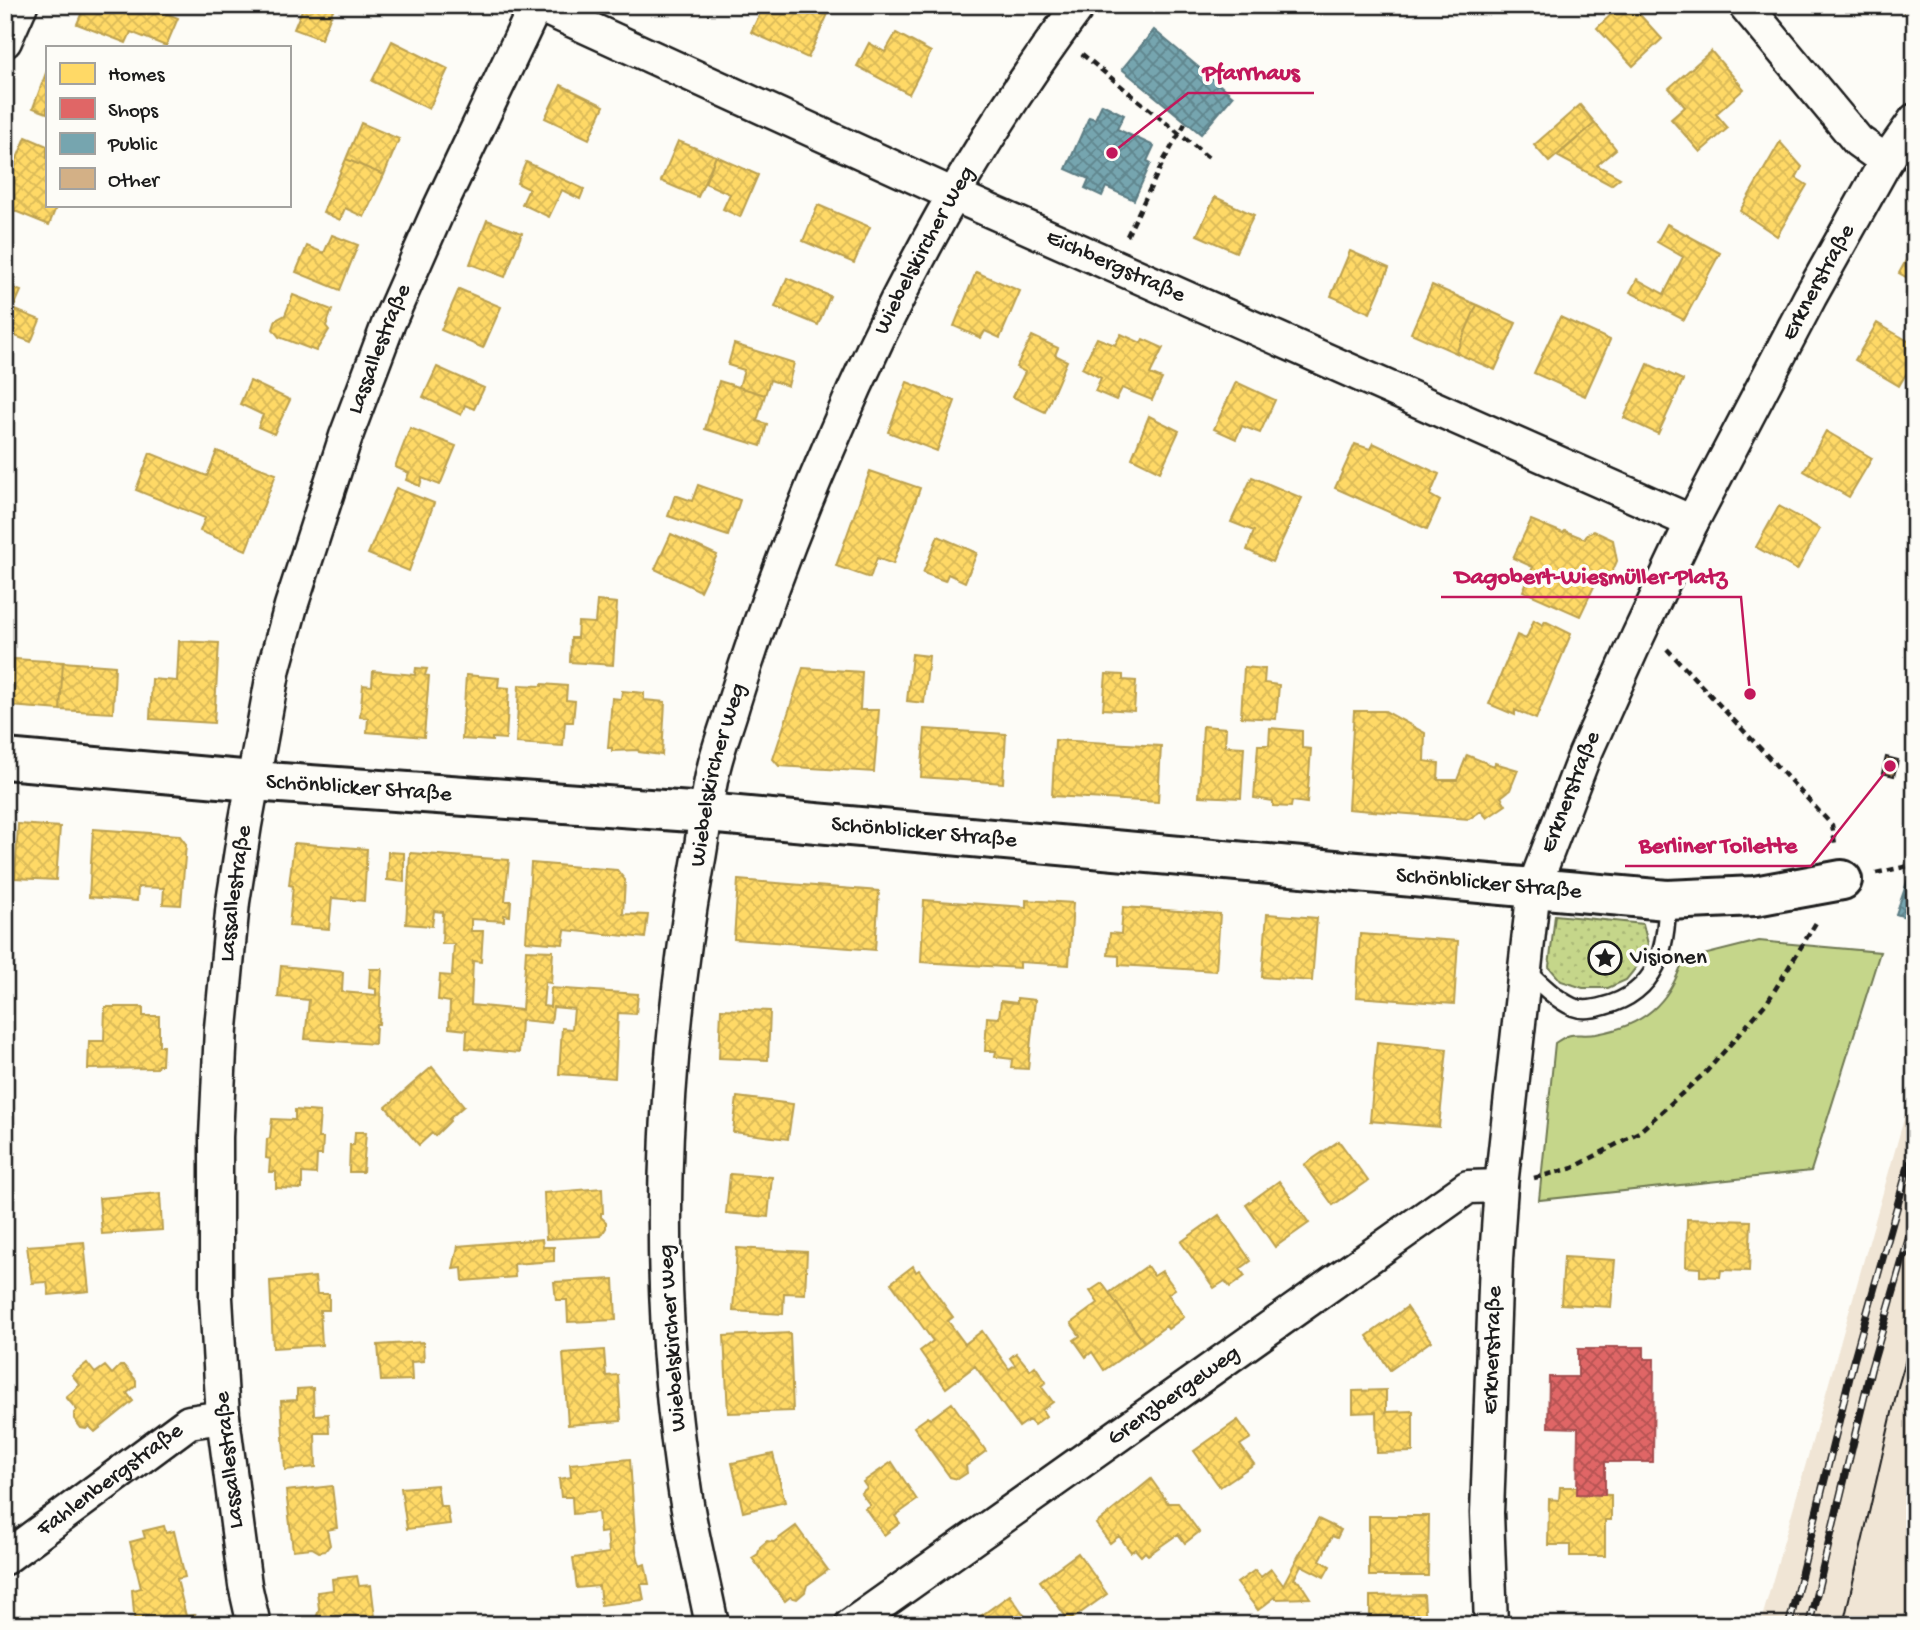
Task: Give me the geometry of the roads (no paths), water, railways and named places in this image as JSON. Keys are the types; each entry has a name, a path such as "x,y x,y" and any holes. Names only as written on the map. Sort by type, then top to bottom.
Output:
{"street":[{"path":"5,41 21,5"},
{"name":"Eichbergstraße","path":"537,5 952,194 1692,522"},
{"name":"Lassallestraße","path":"254,1625 245,1585 223,1417 216,1298 216,1137 220,1028 233,902 253,781 275,668 291,606 345,436 389,321 438,211 537,5"},
{"name":"Wiebelskircher Weg","path":"712,1625 686,1499 673,1387 665,1266 667,1140 673,1033 684,935 714,769 754,637 820,467 862,371 920,252 952,194 1056,35 1079,5"},
{"path":"1745,5 1858,141 1886,162"},
{"name":"Erknerstraße","path":"1491,1625 1487,1513 1496,1259 1501,1186 1534,887 1585,754 1692,522 1810,297 1886,162 1915,120"},
{"name":"Schönblicker Straße","path":"5,759 253,781 706,813 1667,900 1755,896 1842,880"},
{"name":"Grenzbergeweg","path":"851,1625 1468,1187 1501,1186"},
{"name":"Fahlenbergstraße","path":"5,1558 189,1422 223,1417"}],"lane":[{"path":"1526,970 1553,995 1574,1008 1591,1010 1617,1003 1639,988 1656,970 1664,946 1667,900"}],"tram line":[{"path":"1843,1625 1898,1387 1915,1328"},
{"path":"1905,1625 1915,1592"}],"railway":[{"path":"1789,1625 1853,1363 1915,1143"},
{"path":"1809,1625 1871,1369 1915,1217"}],"place":[{"name":"Pfarrhaus","path":"1112,153"},
{"name":"Dagobert-Wiesmüller-Platz","path":"1750,694"},
{"name":"Berliner Toilette","path":"1890,766"},
{"name":"Visionen","path":"1605,958"}]}
